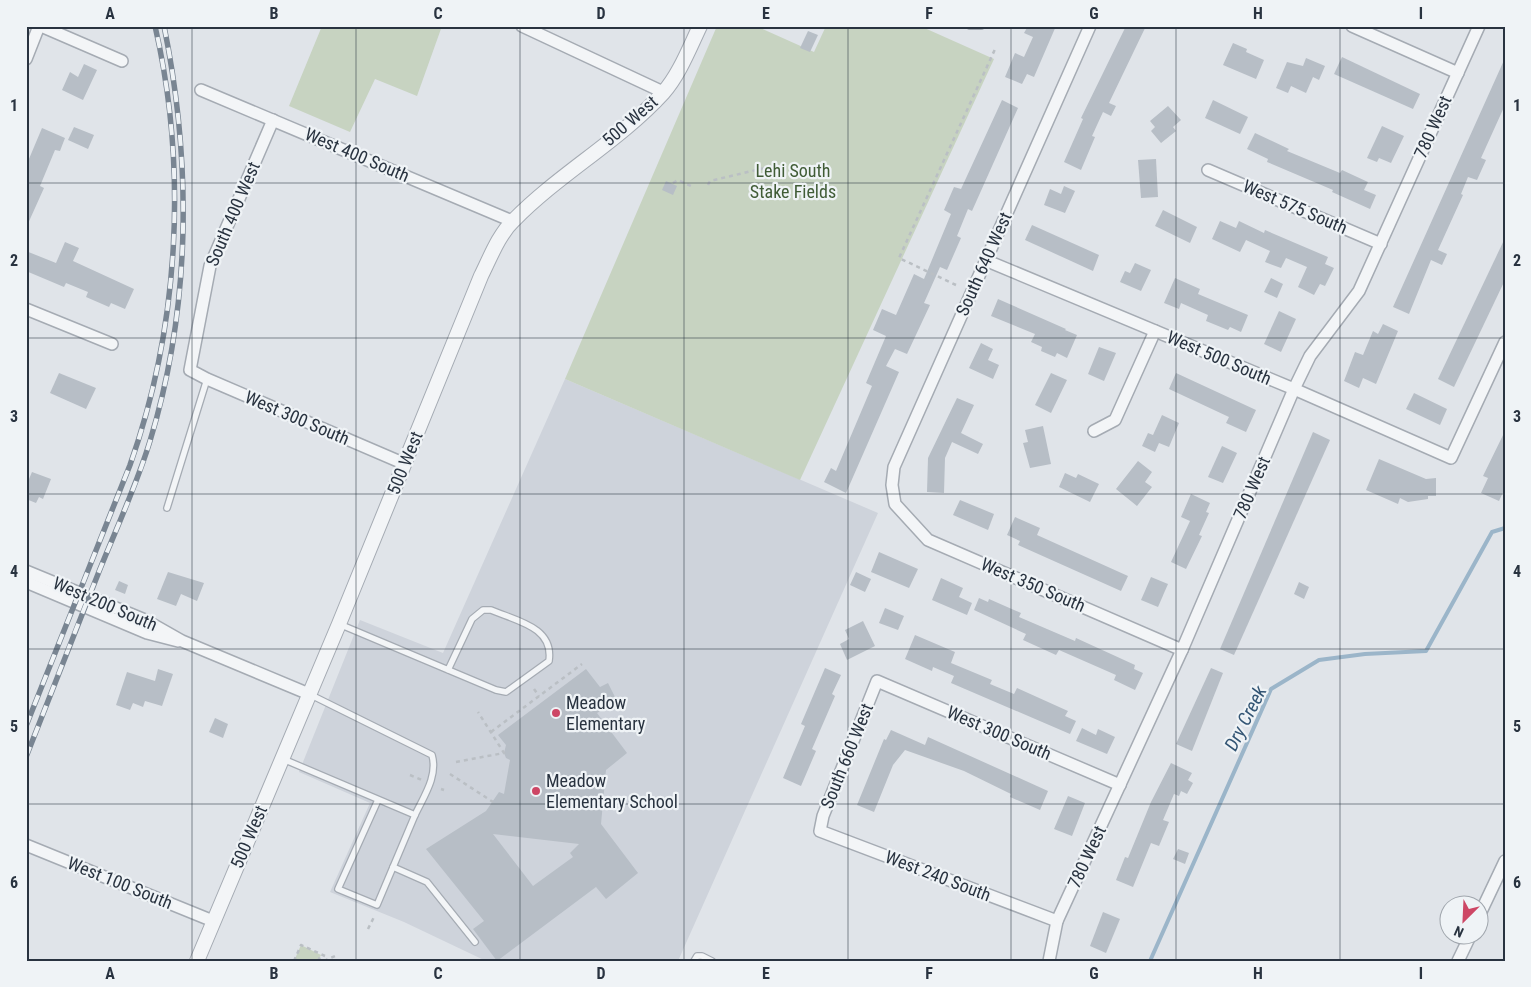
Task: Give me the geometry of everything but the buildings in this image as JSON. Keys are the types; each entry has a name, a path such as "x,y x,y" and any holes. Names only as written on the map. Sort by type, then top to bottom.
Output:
{"street":[{"path":"26,59 40,26 122,61"},
{"path":"522,26 663,92"},
{"name":"500 West","path":"196,961 339,624 480,276 512,220 640,115 663,92 672,80 700,26"},
{"name":"South 640 West","path":"895,504 892,485 894,467 1090,26"},
{"path":"1352,26 1458,73"},
{"name":"780 West","path":"1049,961 1057,921 1182,650 1294,389 1310,356 1359,291 1479,26"},
{"name":"West 400 South","path":"201,90 512,220"},
{"name":"South 400 West","path":"190,370 210,266 273,120"},
{"name":"West 575 South","path":"1208,170 1381,244"},
{"name":"West 500 South","path":"985,260 1294,389 1451,458 1505,342"},
{"path":"26,309 112,344"},
{"path":"1094,431 1115,420 1154,331"},
{"name":"West 300 South","path":"190,370 405,464"},
{"name":"West 350 South","path":"895,504 928,540 1182,650"},
{"name":"West 200 South","path":"26,571 145,620 182,641 309,694"},
{"name":"West 200 South","path":"26,582 147,633 182,641"},
{"name":"West 300 South","path":"877,681 1120,786"},
{"name":"South 660 West","path":"820,832 823,816 877,681"},
{"name":"West 240 South","path":"820,832 1057,921"},
{"name":"West 100 South","path":"26,844 213,921"},
{"path":"1488,900 1502,874 1505,861"},
{"path":"1458,961 1466,944"}],"lane":[{"path":"970,26 981,26"},
{"path":"167,508 207,379"},
{"path":"339,624 448,670 496,690 506,692 538,671 549,661 551,649 546,637 536,630 491,610 483,610 472,619 448,670"},
{"path":"309,694 432,755 435,764 434,774 376,905 338,890 378,800"},
{"path":"283,759 415,815"},
{"path":"393,867 427,882 475,942"},
{"path":"694,961 696,956 702,956 712,961"}],"path":[{"path":"956,285 899,258 996,47"},
{"path":"708,186 710,181 777,165"},
{"path":"673,183 678,180 693,187"},
{"path":"491,732 582,664"},
{"path":"534,689 539,696"},
{"path":"456,762 504,753 478,712"},
{"path":"450,774 493,802"},
{"path":"410,775 426,782"},
{"path":"368,929 374,917"},
{"path":"294,961 301,945 323,955 320,961"},
{"path":"320,961 335,956"}],"shaded area":[{"name":"Meadow Elementary","path":"565,379 878,513 678,961 486,961 404,922 330,892 370,803 299,772 360,620 443,653"}],"green space":[{"path":"322,26 442,26 417,96 375,79 350,132 289,106"},
{"name":"Lehi South Stake Fields","path":"717,26 756,26 814,52 826,26 920,26 994,59 800,480 565,379"},
{"path":"301,945 321,955 318,961 294,961"}],"waterway":[{"name":"Dry Creek","path":"1150,961 1271,689 1319,660 1365,654 1426,651 1492,532 1505,528"}],"railway":[{"path":"26,726 130,465 146,412 159,358 168,303 175,191 172,136 165,80 155,26"},
{"path":"26,757 133,489 145,457 164,390 180,287 183,235 183,182 179,130 164,26"}],"place":[{"name":"Meadow Elementary","path":"556,713"},
{"name":"Meadow Elementary School","path":"536,791"}]}
